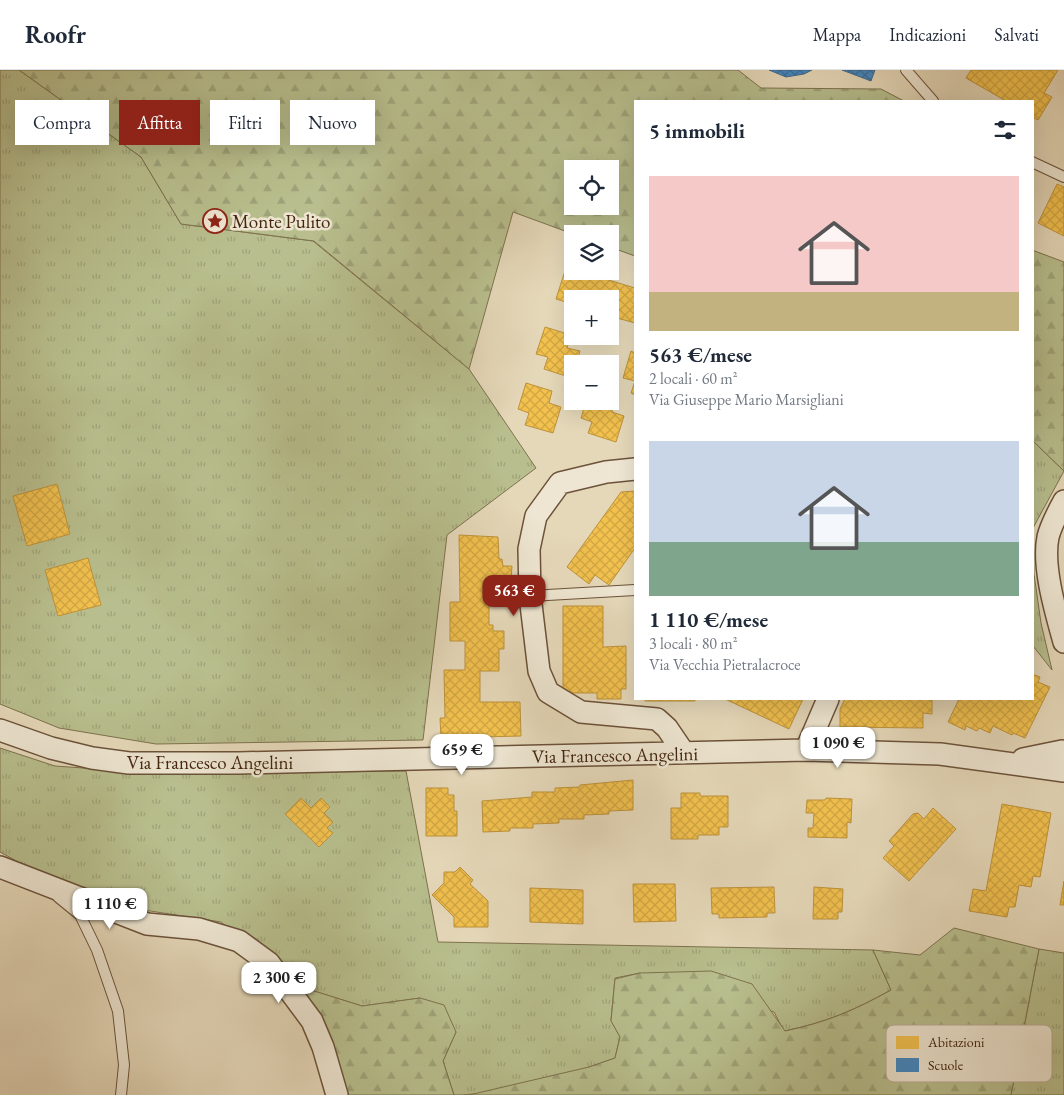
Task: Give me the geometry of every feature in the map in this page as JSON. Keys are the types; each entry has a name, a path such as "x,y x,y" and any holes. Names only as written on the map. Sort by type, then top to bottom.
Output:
{"street":[{"path":"634,470 606,472 560,483 536,516 528,549 530,596 539,671 548,692 580,712 656,719 667,728 684,753"},
{"path":"1064,501 1048,538 1048,562 1053,598 1064,642"},
{"path":"806,750 828,700"},
{"name":"Via Francesco Angelini","path":"0,730 51,748 92,758 129,763 239,763 806,750 909,752 993,761 1064,759"},
{"path":"0,867 147,924 199,928 239,941 270,963 312,1021 323,1047 337,1095"}],"lane":[{"path":"906,70 932,100"},
{"path":"1034,163 1064,177"},
{"path":"530,596 634,590"},
{"path":"32,880 64,901 80,915 97,950 118,1011 124,1064 121,1095"}],"green space":[{"path":"0,70 19,70 61,100 15,100 15,145 109,145 109,134 119,141 119,145 124,145 141,157 181,224 313,241 469,369 536,468 447,535 423,740 156,744 59,728 0,704"},
{"path":"19,70 738,70 761,88 881,89 902,100 634,100 634,256 619,250 619,225 564,225 564,231 513,212 469,369 314,241 181,224 141,157 124,145 200,145 200,100 119,100 119,141 109,134 109,100 61,100"},
{"path":"1034,251 1064,262 1064,471 1034,442"},
{"path":"1034,442 1064,471 1034,526"},
{"path":"1034,574 1041,623 1052,670 1034,647"},
{"path":"0,748 55,766 125,771 406,771 438,942 873,950 891,990 839,1015 814,1024 784,1031 774,1012 640,973 615,978 611,1020 620,1037 615,1058 578,1071 514,1088 454,1095 443,1061 456,1032 420,998 362,1006 295,985 221,922 131,908 48,878 0,852"},
{"path":"954,928 1039,949 1024,1025 886,1025 886,1082 1013,1082 1011,1095 469,1095 589,1067 615,1058 620,1037 611,1021 615,979 640,973 711,971 752,984 785,1031 840,1015 891,990 873,950 920,955"},
{"path":"1039,949 1064,953 1064,1095 1011,1095 1013,1082 1052,1082 1052,1025 1024,1025"},
{"path":"295,985 362,1006 420,998 444,1005 456,1032 443,1061 454,1095 343,1095"}],"building: Abitazioni":[{"path":"971,70 1058,70 1044,93 1052,97 1038,120 1034,118 1034,100 1004,100 966,78"},
{"path":"1057,184 1064,187 1064,236 1038,223"},
{"path":"564,274 564,280 609,280 634,288 634,323 619,319 619,290 564,290 564,302 556,299"},
{"path":"545,327 564,333 564,345 568,345 567,348 580,351 579,355 564,355 564,375 544,369 548,357 536,354"},
{"path":"631,351 634,352 634,381 623,378"},
{"path":"526,383 552,391 549,403 561,407 553,433 525,425 529,413 518,409"},
{"path":"634,384 634,394 631,393"},
{"path":"583,410 612,410 612,412 624,416 616,442 588,433 592,422 581,418"},
{"path":"57,484 70,534 27,546 13,496"},
{"path":"634,491 634,549 609,585 595,575 589,584 567,567 621,492"},
{"path":"459,535 498,537 499,559 502,559 503,566 512,566 509,606 489,606 489,625 493,625 493,631 504,631 504,649 499,649 499,671 480,671 480,702 520,702 521,736 441,738 440,718 445,718 444,670 465,670 465,641 450,641 450,602 460,602"},
{"path":"88,558 101,605 58,616 45,570"},
{"path":"563,606 603,606 603,647 626,646 626,689 621,689 621,699 597,699 597,693 563,693"},
{"path":"1034,675 1040,677 1038,682 1050,687 1025,738 1013,733 1012,735 993,726 990,733 979,728 977,731 966,726 965,730 948,722 959,700 1034,700"},
{"path":"645,700 695,700 695,701"},
{"path":"727,700 803,700 789,729"},
{"path":"844,700 932,700 932,714 923,713 923,728 840,727 840,709"},
{"path":"633,780 633,810 609,811 609,814 584,815 584,819 559,819 559,823 533,824 533,828 510,828 510,831 483,832 482,801 532,797 532,792 555,792 555,788 580,787 580,785"},
{"path":"426,788 448,788 448,795 454,795 454,811 457,811 457,836 426,836"},
{"path":"681,793 700,793 700,796 728,796 728,827 719,827 719,835 698,835 698,839 671,839 671,808 681,808"},
{"path":"301,798 311,808 321,798 330,807 324,813 333,822 327,828 333,833 319,847 285,814"},
{"path":"826,798 852,799 851,823 847,822 847,838 808,837 808,828 813,828 814,813 806,813 807,800 825,800"},
{"path":"1002,804 1051,813 1040,877 1033,876 1031,887 1019,885 1015,907 1009,907 1007,917 969,911 973,889 986,891"},
{"path":"933,808 956,829 909,881 883,858 894,846 889,841 913,814 918,813 924,819"},
{"path":"460,867 473,880 470,884 488,901 488,927 454,927 454,917 432,895 444,883 444,872 455,872"},
{"path":"1064,881 1064,905 1060,905"},
{"path":"633,884 675,884 676,921 634,922"},
{"path":"774,887 775,913 767,913 767,917 719,918 719,914 712,914 711,888"},
{"path":"814,887 843,889 842,912 838,912 838,919 813,919"},
{"path":"530,888 583,890 583,924 530,922"}],"building: Scuole":[{"path":"769,70 812,70 804,74 786,77"},
{"path":"842,70 875,70 871,81"}],"place":[{"name":"Monte Pulito","path":"215,221"}]}
